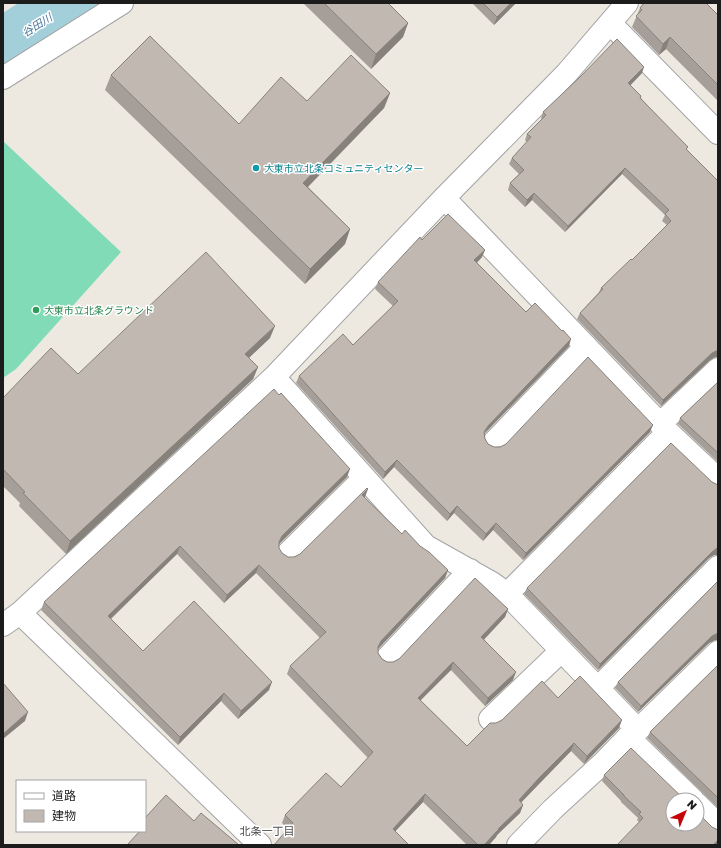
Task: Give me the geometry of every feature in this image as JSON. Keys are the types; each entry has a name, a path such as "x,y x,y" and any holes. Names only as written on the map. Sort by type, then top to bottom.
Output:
{"street":[{"path":"3,78 122,3"},
{"path":"257,844 11,619 274,377 444,198 566,74 628,3"},
{"path":"610,23 718,133"},
{"path":"444,198 664,428 718,479"},
{"path":"494,442 586,346"},
{"path":"507,594 718,369"},
{"path":"274,377 426,546 492,583 507,594 598,688 633,733 685,792"},
{"path":"288,553 364,478"},
{"path":"598,688 718,567"},
{"path":"387,658 470,570"},
{"path":"490,719 561,651"},
{"path":"518,845 553,809 718,652"},
{"path":"705,812 718,825"}],"green space":[{"name":"大東市立北条グラウンド","path":"3,141 121,252 16,369 3,378"}],"building":[{"path":"324,3 388,3 408,23 376,54"},
{"path":"483,3 511,3 497,17"},
{"path":"644,3 706,3 718,15 718,85 670,37 663,44 636,16 642,10 640,8"},
{"name":"大東市立北条コミュニティセンター","path":"150,36 239,124 281,77 307,101 351,55 390,93 303,183 350,229 310,269 111,75"},
{"path":"617,39 644,67 628,83 641,96 640,98 688,147 686,149 718,181 718,350 712,353 663,400 580,313 603,289 601,288 631,259 632,260 671,221 665,214 669,210 625,168 568,226 534,193 527,200 510,183 524,170 512,158 531,137 527,134 546,115 543,112"},
{"path":"448,214 485,250 474,260 526,312 535,303 571,339 488,426 484,432 485,439 488,444 494,447 500,447 506,444 588,357 653,425 526,553 496,523 486,534 457,506 450,514 397,460 385,472 299,376 343,334 353,345 398,301 378,282 420,237 422,240"},
{"path":"206,252 275,326 245,354 258,367 70,541 23,493 25,492 3,469 3,398 51,348 78,374"},
{"path":"718,382 718,453 680,418"},
{"path":"274,389 279,395 281,393 350,469 282,536 279,542 279,548 282,553 288,557 294,557 300,554 367,488 368,489 362,495 402,534 405,530 420,546 429,552 448,570 381,641 378,647 378,653 382,659 387,662 393,662 399,659 475,578 508,609 481,637 516,672 488,698 453,662 418,698 467,746 490,723 496,723 502,720 542,681 558,698 580,676 622,720 587,756 574,743 519,800 523,805 484,845 478,845 425,794 393,829 409,845 274,845 293,823 285,815 326,773 341,787 373,752 290,666 326,632 259,565 227,595 180,546 108,616 143,651 194,601 272,682 241,711 224,693 180,737 44,602"},
{"path":"671,443 712,482 718,485 718,548 712,552 600,664 527,588"},
{"path":"718,581 718,633 712,636 641,706 618,682"},
{"path":"718,665 718,798 650,732"},
{"path":"3,683 28,712 3,734"},
{"path":"631,748 677,792 665,792 665,832 705,832 705,820 712,827 718,830 718,840 713,845 617,845 643,818 639,814 641,812 604,775"},
{"path":"166,795 194,821 201,813 239,845 127,845 139,832 146,832 146,817"}],"waterway":[{"name":"谷田川","path":"3,46 71,3"}],"place":[{"name":"大東市立北条コミュニティセンター","path":"256,168"},
{"name":"大東市立北条グラウンド","path":"36,310"}],"district":[{"name":"北条一丁目","path":"267,831"}]}
